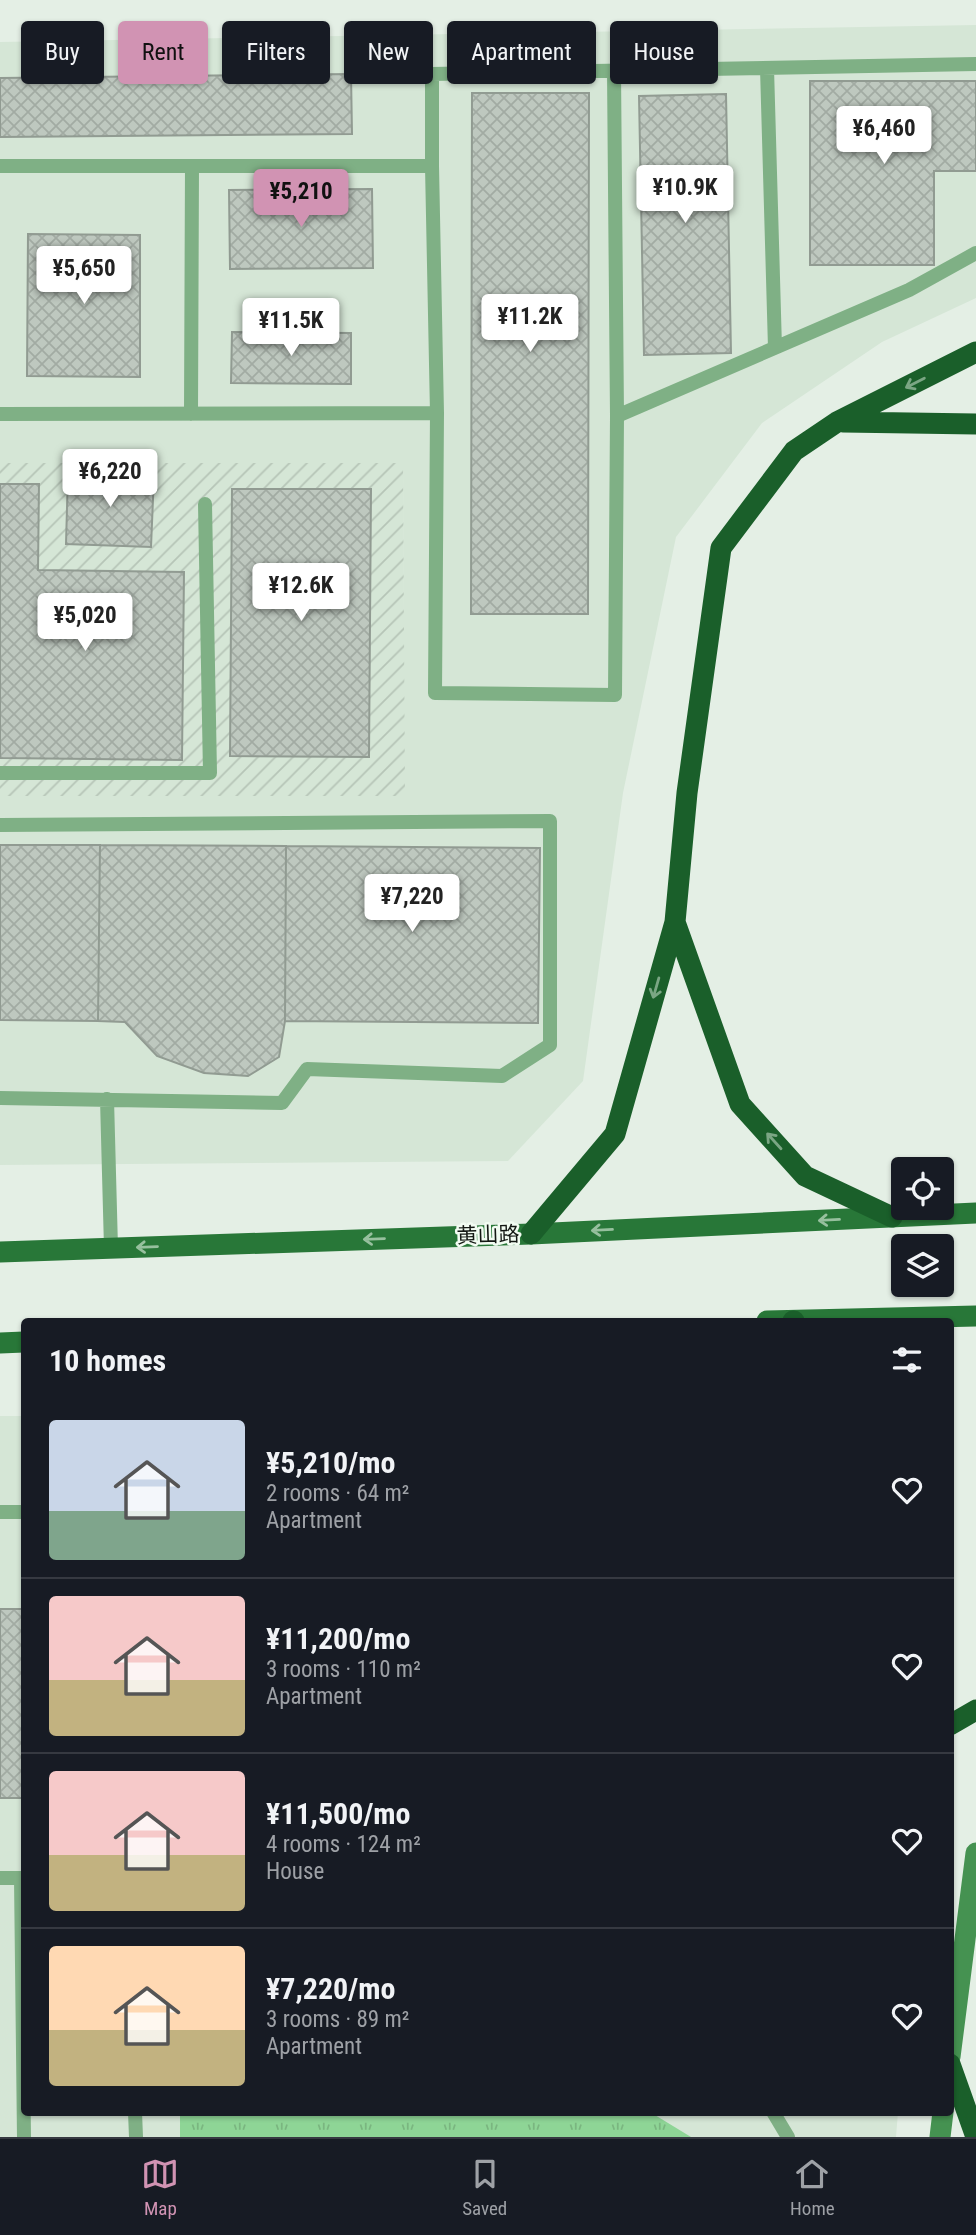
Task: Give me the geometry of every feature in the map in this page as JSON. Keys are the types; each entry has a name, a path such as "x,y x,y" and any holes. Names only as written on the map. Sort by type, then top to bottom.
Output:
{"highway":[{"path":"531,1234 615,1134 675,922 687,793 721,548 794,451 837,422 976,352"},
{"path":"837,422 976,424"},
{"path":"675,922 740,1104 805,1175 891,1217"},
{"path":"954,1723 976,1710"},
{"path":"954,2075 976,2137"}],"main road":[{"name":"黄山路","path":"954,1214 973,1213"},
{"name":"黄山路","path":"0,1252 531,1234 891,1217"},
{"path":"898,1318 976,1316"},
{"path":"0,1343 21,1342"}],"street":[{"path":"954,2026 976,1853"},
{"path":"940,2137 943,2116"}],"lane":[{"path":"718,69 976,64"},
{"path":"767,68 775,348"},
{"path":"610,71 432,74 437,413 435,693 615,695 617,416 614,84"},
{"path":"0,166 432,166"},
{"path":"191,414 192,166"},
{"path":"617,416 909,290 976,253"},
{"path":"0,414 437,413"},
{"path":"0,773 210,773 205,504"},
{"path":"0,825 550,821 550,1045 502,1076 307,1069 282,1103 0,1098"},
{"path":"107,1099 111,1248"},
{"path":"0,1513 21,1512"},
{"path":"0,1878 21,1878"},
{"path":"24,2116 24,2137"},
{"path":"135,2116 136,2137"},
{"path":"775,2116 788,2137"}],"shaded area":[{"path":"976,25 976,298 882,342 762,423 676,537 623,793 583,1081 508,1161 0,1165 0,796 404,796 403,463 0,463 0,42 21,42 21,84 104,84 104,40 118,40 118,84 208,84 208,38 222,38 222,84 330,84 330,36 344,36 344,84 433,84 433,34 447,34 447,84 596,84 596,32 610,31 610,84 718,84 718,29"},
{"path":"0,463 403,463 405,796 0,796"},
{"path":"0,1416 21,1416 21,2116 898,2116 896,2137 0,2137"}],"green space":[{"path":"180,2116 657,2116 691,2137 180,2137"}],"building":[{"path":"330,74 344,74 344,84 351,84 352,134 0,137 0,78 21,78 21,84 104,84 104,77 118,77 118,84 208,84 208,76 222,75 222,84 330,84"},
{"path":"810,81 976,81 976,171 934,171 934,265 810,265"},
{"path":"472,93 589,93 588,614 471,614"},
{"path":"726,94 731,353 644,355 639,96"},
{"path":"372,189 373,268 230,269 229,190"},
{"path":"28,234 140,235 140,377 27,376"},
{"path":"232,332 351,333 351,384 231,383"},
{"path":"68,472 154,475 151,547 66,544"},
{"path":"0,484 39,484 38,570 184,572 182,760 0,758"},
{"path":"232,489 371,489 369,757 230,756"},
{"path":"0,845 100,845 98,1021 0,1020"},
{"path":"100,845 286,846 285,1021 279,1057 248,1076 204,1073 157,1056 125,1022 98,1021"},
{"path":"286,846 540,848 538,1023 285,1021"},
{"path":"0,1609 21,1609 21,1798 0,1798"}]}
